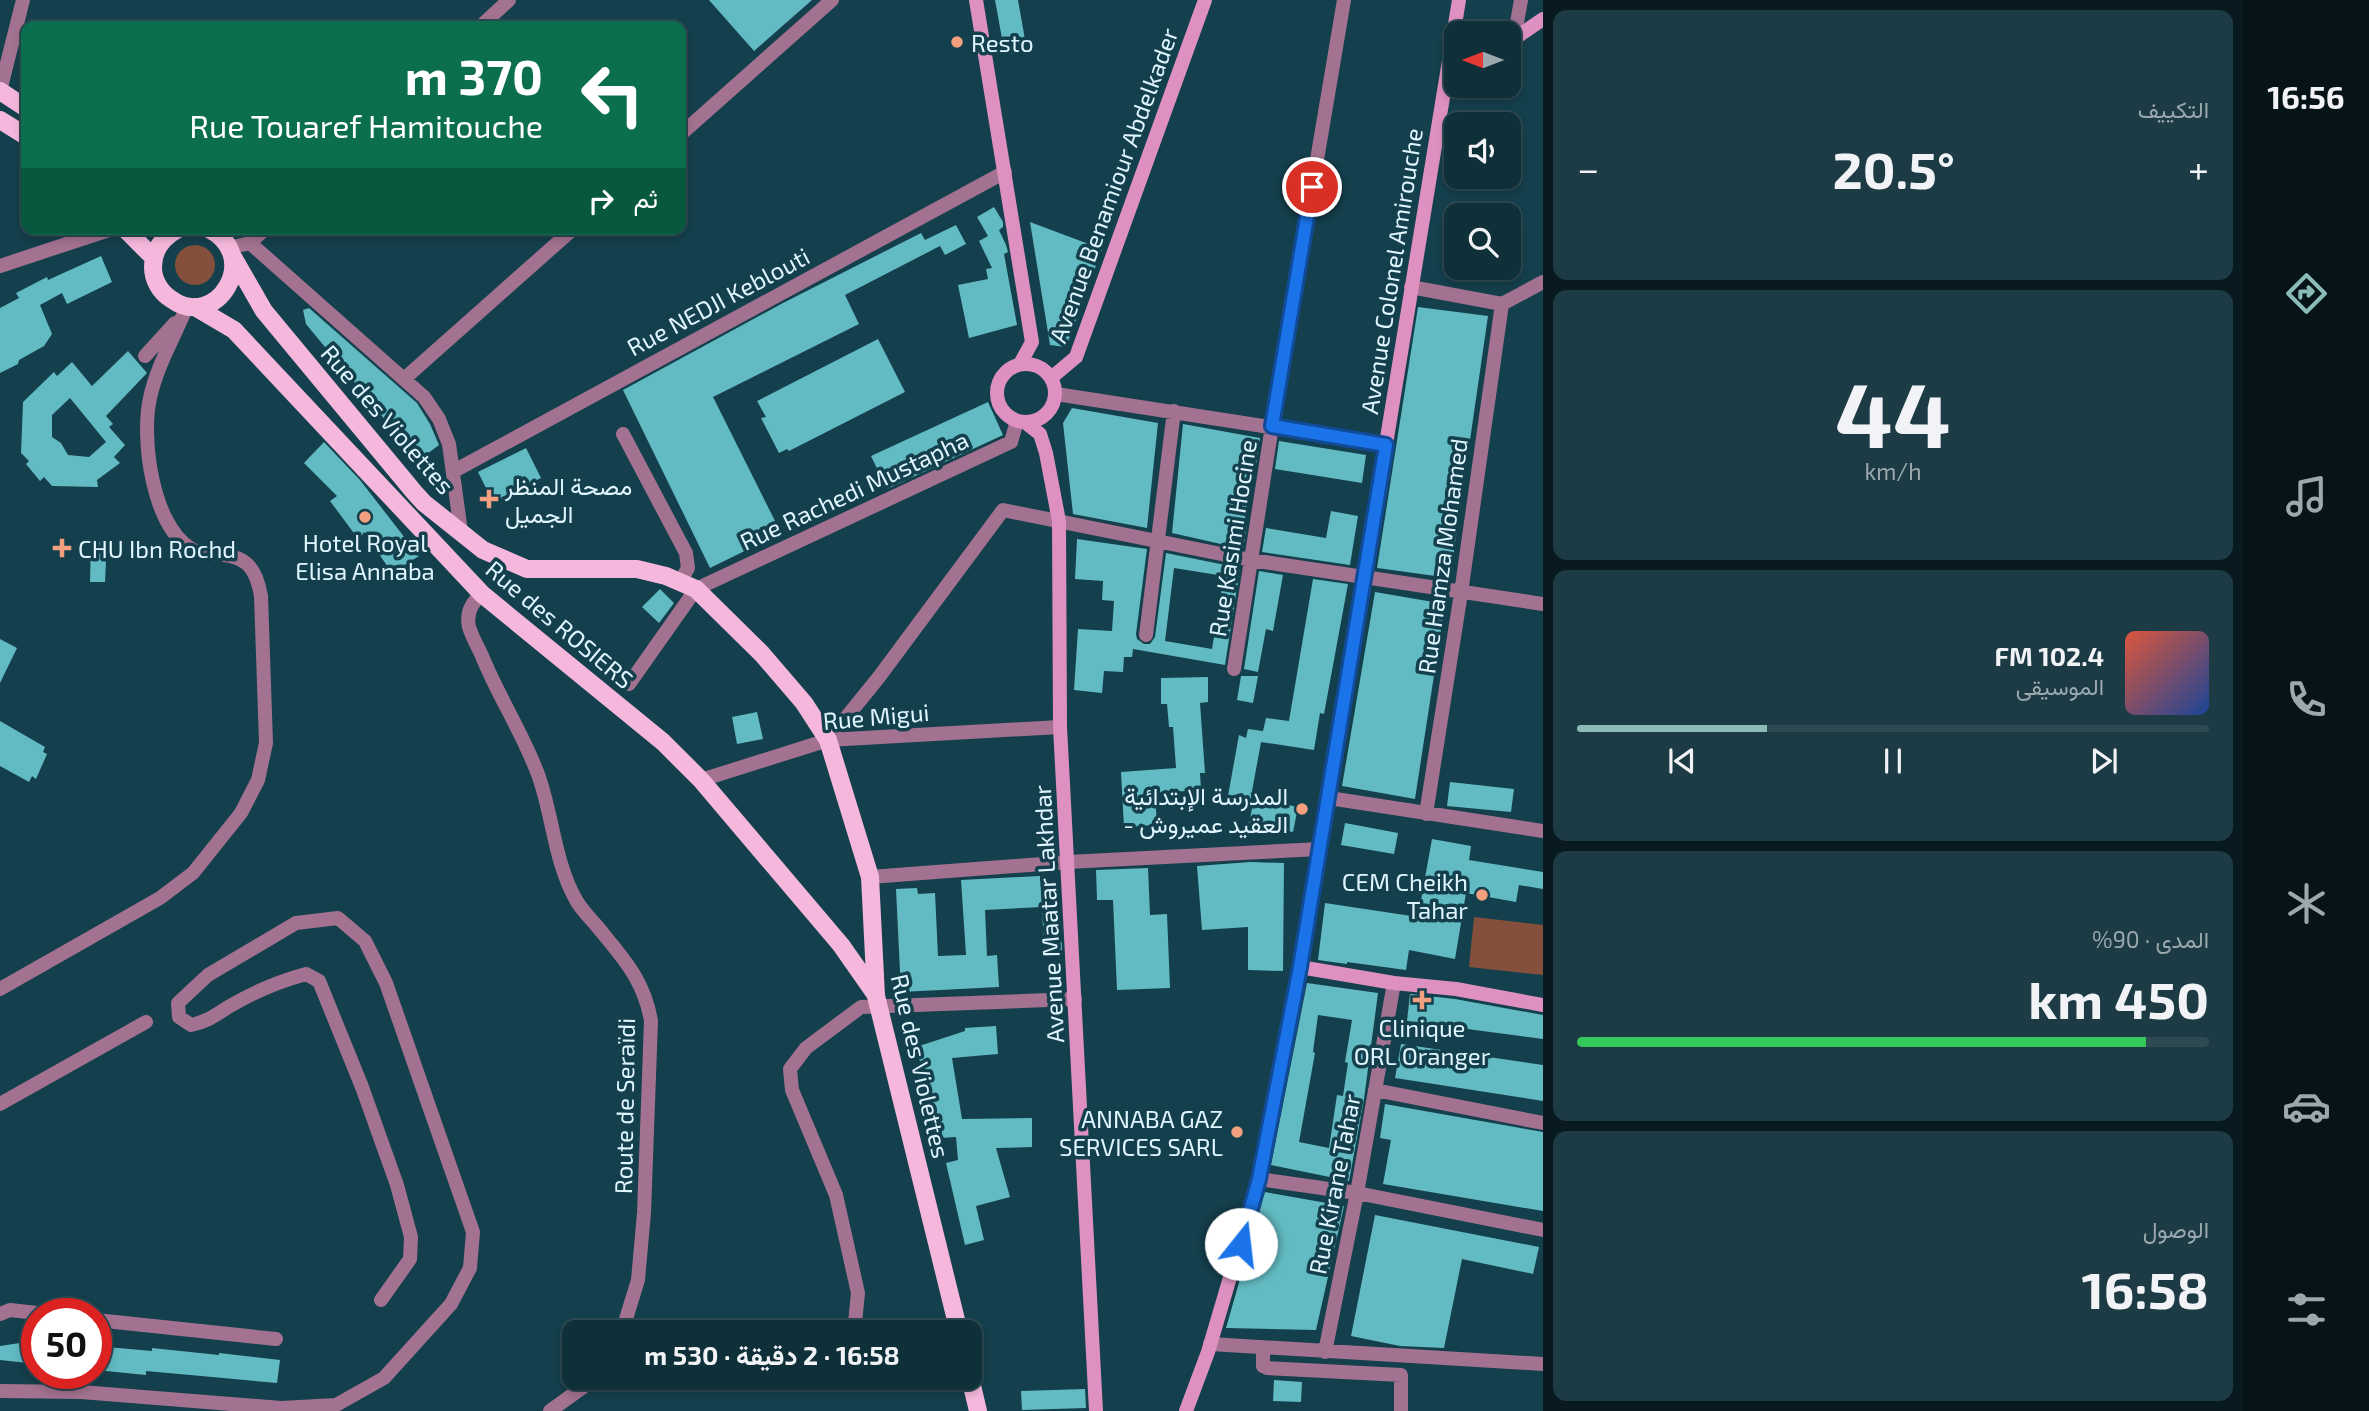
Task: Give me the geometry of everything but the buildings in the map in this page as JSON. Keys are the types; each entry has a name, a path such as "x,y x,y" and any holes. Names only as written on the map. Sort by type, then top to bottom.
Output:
{"main road":[{"path":"976,0 1032,342 1020,364 1004,374 997,391 1002,410 1022,422 1035,421 1050,411 1056,394 1052,379 1038,366 1020,364"},
{"name":"Avenue Benamiour Abdelkader","path":"1052,379 1076,357 1205,0"},
{"name":"Avenue Colonel Amirouche","path":"1457,21 1459,0"},
{"path":"1521,34 1543,19"},
{"path":"0,91 21,105"},
{"name":"Avenue Colonel Amirouche","path":"1186,1411 1210,1343 1259,1179 1300,967 1411,287 1448,98"},
{"path":"0,120 21,133"},
{"path":"131,235 154,258 159,245 167,235"},
{"name":"Rue des Violettes","path":"217,235 224,240 264,311 424,503 483,550 527,569 636,569 688,586 762,654 804,703 828,740 870,877 878,1002 955,1320"},
{"path":"189,309 206,305 225,291 234,269 231,253"},
{"name":"Rue des ROSIERS","path":"154,258 153,271 157,284 165,295 176,303 234,330 482,594 663,742 701,780 841,945 878,1002"},
{"name":"Avenue Maatar Lakhdar","path":"1022,422 1040,434 1059,521 1060,727 1096,1411"},
{"path":"1300,967 1394,983 1455,989 1543,1005"},
{"path":"973,1390 978,1411"}],"street":[{"path":"0,91 23,0"},
{"path":"486,21 509,0"},
{"path":"686,130 832,0"},
{"name":"Rue Kasimi Hocine","path":"1234,669 1344,0"},
{"path":"1516,21 1521,0"},
{"name":"Rue NEDJI Keblouti","path":"454,471 1005,172"},
{"path":"0,266 94,235"},
{"path":"231,253 259,235"},
{"path":"404,379 566,235"},
{"path":"250,243 424,397 439,419 449,444 461,532"},
{"path":"1411,287 1502,304 1543,282"},
{"name":"Rue Hamza Mohamed","path":"1426,814 1502,304"},
{"path":"145,356 189,309"},
{"path":"0,989 160,898 193,873 241,813 258,780 266,743 258,577 249,565 237,556 191,549 178,537 157,498 146,446 150,397 159,368 189,309"},
{"path":"1056,394 1386,445"},
{"path":"1146,635 1174,411"},
{"name":"Rue Rachedi Mustapha","path":"688,586 1011,442 1022,422"},
{"path":"623,434 686,553 688,568 688,586 629,684"},
{"path":"828,740 879,677 1003,510 1251,560 1543,604"},
{"name":"Route de Seraïdi","path":"482,594 470,609 470,628 539,777 563,872 577,902 633,971 648,1003 651,1021 650,1072 643,1226 638,1280 626,1320"},
{"name":"Rue Migui","path":"701,780 828,740 1060,727"},
{"path":"1329,797 1543,831"},
{"path":"870,877 1068,862 1320,849"},
{"path":"0,1391 81,1392 281,1408 336,1405 384,1378 451,1304 470,1268 473,1232 386,983 365,941 338,918 296,923 200,982 178,1003 179,1017 191,1024 208,1021 230,1006 286,979 306,974 319,981 362,1087 397,1185 411,1237 410,1259 381,1300"},
{"name":"Rue Kirane Tahar","path":"1325,1352 1357,1193 1394,983"},
{"path":"855,1320 858,1293 836,1195 792,1090 790,1069 807,1048 861,1007 878,1002 1075,999"},
{"path":"0,1104 146,1022"},
{"path":"1375,1090 1543,1123"},
{"path":"1259,1179 1357,1193 1543,1230"},
{"path":"0,1314 10,1310 21,1311"},
{"path":"112,1322 276,1339"},
{"path":"1210,1343 1543,1364"},
{"path":"1263,1347 1264,1366 1267,1368 1401,1375 1401,1411"},
{"path":"551,1411 579,1390"}],"shaded area":[{"path":"195,245 209,251 215,265 209,279 195,285 181,279 175,265 181,251"},
{"path":"1474,917 1543,925 1543,975 1469,967"}],"place":[{"name":"Resto","path":"957,42"},
{"name":"مصحة المنظر الجميل","path":"489,499"},
{"name":"Hotel Royal Elisa Annaba","path":"365,517"},
{"name":"CHU Ibn Rochd","path":"62,548"},
{"name":"المدرسة الإبتدائية - العقيد عميروش","path":"1302,809"},
{"name":"CEM Cheikh Tahar","path":"1482,895"},
{"name":"Clinique ORL Oranger","path":"1422,1000"},
{"name":"ANNABA GAZ SERVICES SARL","path":"1237,1132"}],"route":[{"path":"1241,1244 1259,1179 1300,967 1386,445 1272,426 1312,187"}]}
